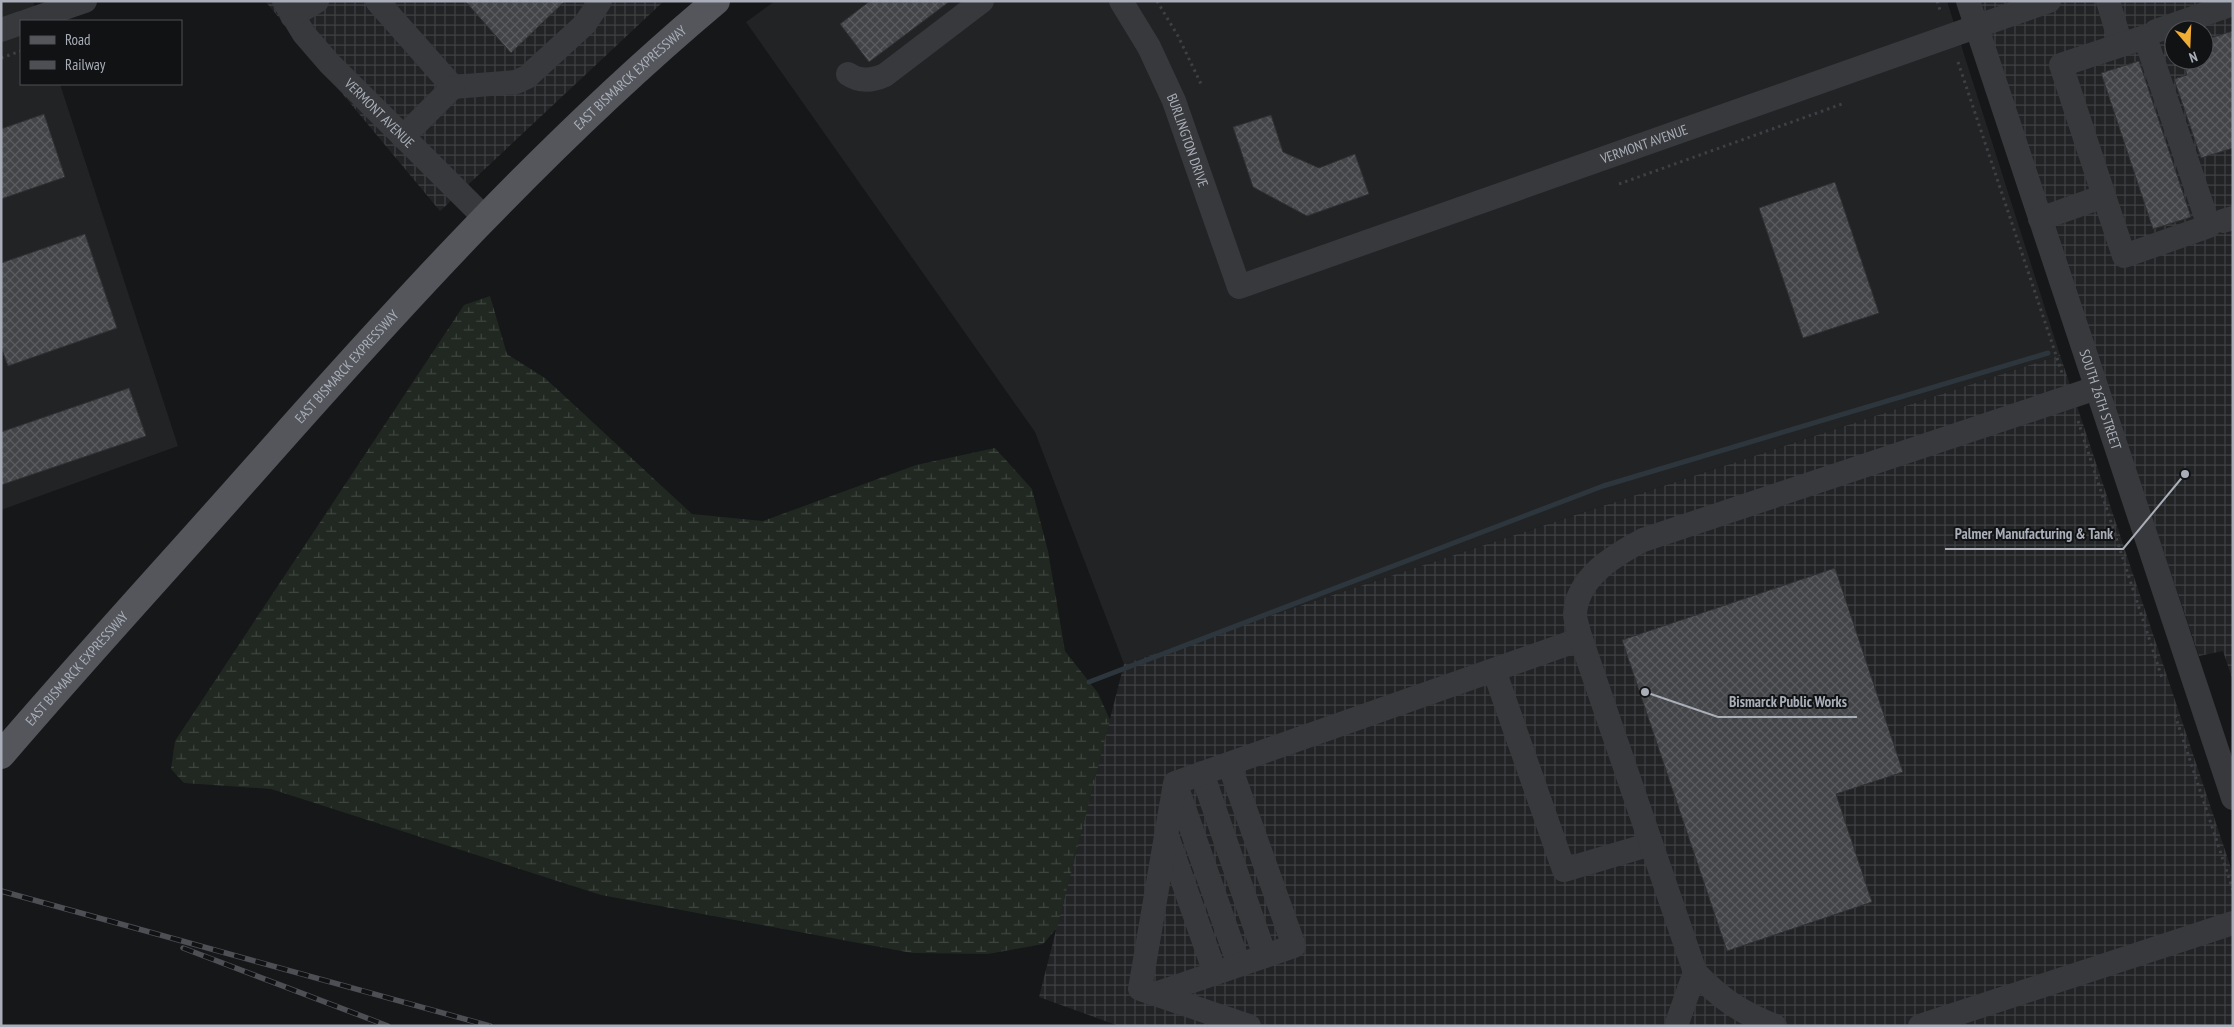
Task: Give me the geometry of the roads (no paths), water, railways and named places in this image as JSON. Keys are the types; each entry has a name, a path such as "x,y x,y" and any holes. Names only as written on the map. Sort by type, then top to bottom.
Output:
{"main road":[{"name":"EAST BISMARCK EXPRESSWAY","path":"1,755 380,329 484,217 618,88 716,1"}],"street":[{"path":"30,20 85,1"},
{"path":"288,9 317,1"},
{"path":"377,1 453,87"},
{"path":"403,137 453,87 516,82 527,77 586,24 600,1"},
{"path":"848,74 859,80 884,75 982,1"},
{"name":"BURLINGTON DRIVE","path":"1121,1 1149,47 1167,83 1239,287"},
{"name":"SOUTH 26TH STREET","path":"1968,1 2233,798"},
{"name":"VERMONT AVENUE","path":"1239,287 2048,1"},
{"path":"2108,1 2122,45"},
{"path":"2156,30 2232,3"},
{"name":"VERMONT AVENUE","path":"288,9 322,55 484,217"},
{"path":"1,30 20,23"},
{"path":"2145,37 2209,226 2124,256 2104,196 2061,65 2145,37"},
{"path":"2040,219 2104,196"},
{"path":"1775,1026 1748,1015 1717,995 1695,972 1581,639 1575,614 1579,594 1591,577 1606,563 1643,540 2096,388"},
{"path":"1175,783 1581,639"},
{"path":"1494,670 1564,870 1651,844"},
{"path":"1156,994 1294,946 1229,764"},
{"path":"1202,774 1265,956"},
{"path":"1175,783 1140,989 1249,1026"},
{"path":"1175,783 1239,965"},
{"path":"1166,834 1215,973"},
{"path":"1920,1026 2233,923"},
{"path":"1676,1026 1695,972"}],"waterway":[{"path":"1089,682 1603,486 2048,353"}],"railway":[{"path":"1,891 490,1026"},
{"path":"183,948 388,1026"}],"place":[{"name":"Palmer Manufacturing & Tank","path":"2185,474"},
{"name":"Bismarck Public Works","path":"1645,692"}]}
